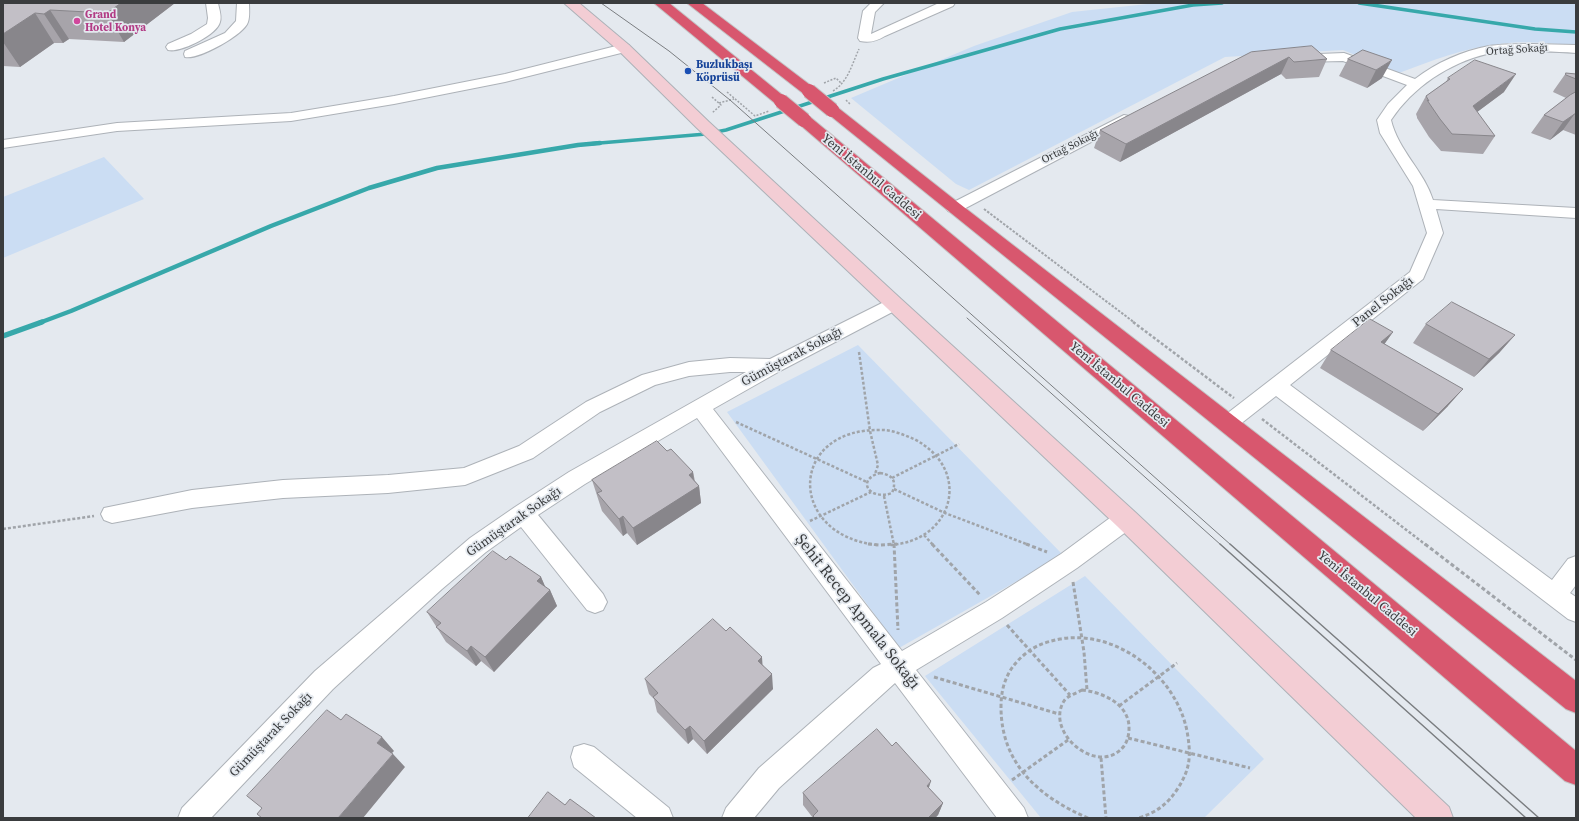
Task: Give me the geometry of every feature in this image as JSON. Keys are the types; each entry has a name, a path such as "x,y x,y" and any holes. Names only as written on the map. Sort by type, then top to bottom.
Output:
{"highway":[{"name":"Yeni İstanbul Caddesi","path":"661,3 781,100 1576,770"},
{"name":"Yeni İstanbul Caddesi","path":"694,3 809,91 841,107 962,204 1227,424 1576,699"}],"street":[{"path":"172,48 200,35 210,28 214,22 212,3"},
{"path":"190,54 229,36 242,22 242,3"},
{"path":"571,3 624,48 894,304 1126,519 1438,818"},
{"path":"878,3 869,11 864,38 873,38 949,3"},
{"name":"Ortağ Sokağı","path":"1426,204 1421,186 1387,133 1384,120 1390,109 1416,84 1446,65 1486,50 1536,46 1576,49"},
{"path":"3,144 117,127 291,117 394,100 505,78 624,48"},
{"path":"1289,59 1344,57 1416,84"},
{"name":"Ortağ Sokağı","path":"962,204 1133,115"},
{"path":"1426,204 1576,213"},
{"name":"Panel Sokağı","path":"1227,424 1417,276 1435,233 1426,204"},
{"name":"Gümüştarak Sokağı","path":"192,818 324,680 478,545 523,513 577,478 773,366 894,304"},
{"path":"112,514 192,499 237,494 388,484 465,476 526,452 593,408 649,380 689,369 730,365 773,366"},
{"path":"1277,386 1576,611"},
{"name":"Şehit Recep Apmala Sokağı","path":"700,407 1014,818"},
{"path":"523,513 595,602"},
{"path":"736,818 769,778 882,677 994,610 1070,561 1126,519"},
{"path":"1555,595 1576,566"},
{"path":"584,757 659,818"}],"path":[{"path":"823,83 836,78 842,84"},
{"path":"727,92 755,116 765,113"},
{"path":"712,98 720,104 735,98"},
{"path":"841,107 856,108"},
{"path":"962,204 1008,225 1576,660"},
{"path":"859,352 870,431 878,465 875,474"},
{"path":"734,422 817,458 867,482"},
{"path":"883,430 906,436 926,446 941,461 950,480 951,500 943,518 924,535 905,543 880,546 856,541 836,531 820,516 811,498 809,480 814,462 825,448 842,437 862,431 870,431 883,430"},
{"path":"892,478 959,444"},
{"path":"884,473 892,478 895,486 892,493 884,496 875,495 868,489 867,482 871,476 875,474 884,473"},
{"path":"894,489 945,513 1070,561 1082,638 1087,690"},
{"path":"794,529 871,492"},
{"path":"884,496 894,544 900,667 1059,714"},
{"path":"3,529 112,514"},
{"path":"924,535 1070,695"},
{"path":"1088,818 1053,802 1026,778 1007,747 999,715 1002,686 1015,662 1036,645 1063,637 1091,638 1119,647 1146,664 1168,687 1184,715 1190,744 1187,773 1173,798 1151,815 1138,818"},
{"path":"1118,706 1177,663"},
{"path":"1082,690 1087,690 1103,694 1113,700 1127,719 1129,730 1128,738 1121,750 1113,756 1101,758 1089,756 1077,749 1068,740 1061,729 1059,714 1060,707 1065,699 1082,690"},
{"path":"1128,738 1250,768"},
{"path":"995,792 1023,774 1068,740"},
{"path":"1101,758 1106,818"}],"shaded area":[{"path":"1157,3 1576,3 1576,45 1518,42 1486,46 1448,56 1399,73 1343,50 1225,57 969,190 956,184 851,98 974,46 1072,12"},
{"path":"104,157 144,199 3,258 3,197"},
{"path":"858,345 1063,555 899,648 727,412"},
{"path":"1085,576 1264,759 1204,818 1041,818 925,676"}],"building":[{"path":"3,3 121,3 107,13 50,10 44,14 35,13 3,34"},
{"path":"1312,46 1327,59 1294,62 1289,57 1126,144 1100,130 1251,52"},
{"path":"1363,50 1392,60 1376,70 1348,59"},
{"path":"1475,60 1516,74 1473,106 1495,136 1452,134 1427,100 1429,101 1426,96 1450,79 1448,78"},
{"path":"1566,73 1576,74 1576,79 1566,75"},
{"path":"1576,92 1576,113 1563,122 1544,115 1570,95"},
{"path":"1452,302 1515,335 1489,359 1426,324"},
{"path":"1370,319 1393,332 1381,342 1463,389 1438,414 1331,350"},
{"path":"657,441 667,451 671,449 693,472 689,475 699,486 633,528 623,516 619,519 597,493 602,491 592,480"},
{"path":"493,551 506,560 510,556 541,577 537,581 550,590 485,657 471,646 467,651 436,627 441,623 427,612"},
{"path":"713,619 726,631 730,627 762,657 758,661 772,674 704,741 690,726 685,730 653,697 658,693 645,679"},
{"path":"327,710 341,720 346,714 382,737 377,743 393,754 338,818 262,818 257,814 262,808 247,796"},
{"path":"877,729 892,746 896,742 931,781 927,786 943,803 928,818 815,818 813,816 818,811 803,793"},
{"path":"548,792 565,805 570,799 596,818 528,818"}],"waterway":[{"path":"588,144 706,134 726,130 883,79 1060,29 1193,5 1222,3"},
{"path":"1359,3 1535,29 1576,32"},
{"path":"39,323 71,311 271,226 369,188 437,168 578,145 600,143"},
{"path":"3,336 42,322"}],"tram line":[{"path":"601,3 669,51 730,100 1231,545"},
{"path":"967,318 1221,545"},
{"path":"1220,544 1526,818"},
{"path":"1230,544 1539,818"}],"place":[{"name":"Grand Hotel Konya","path":"77,21"},
{"name":"Buzlukbaşı Köprüsü","path":"688,71"}]}
